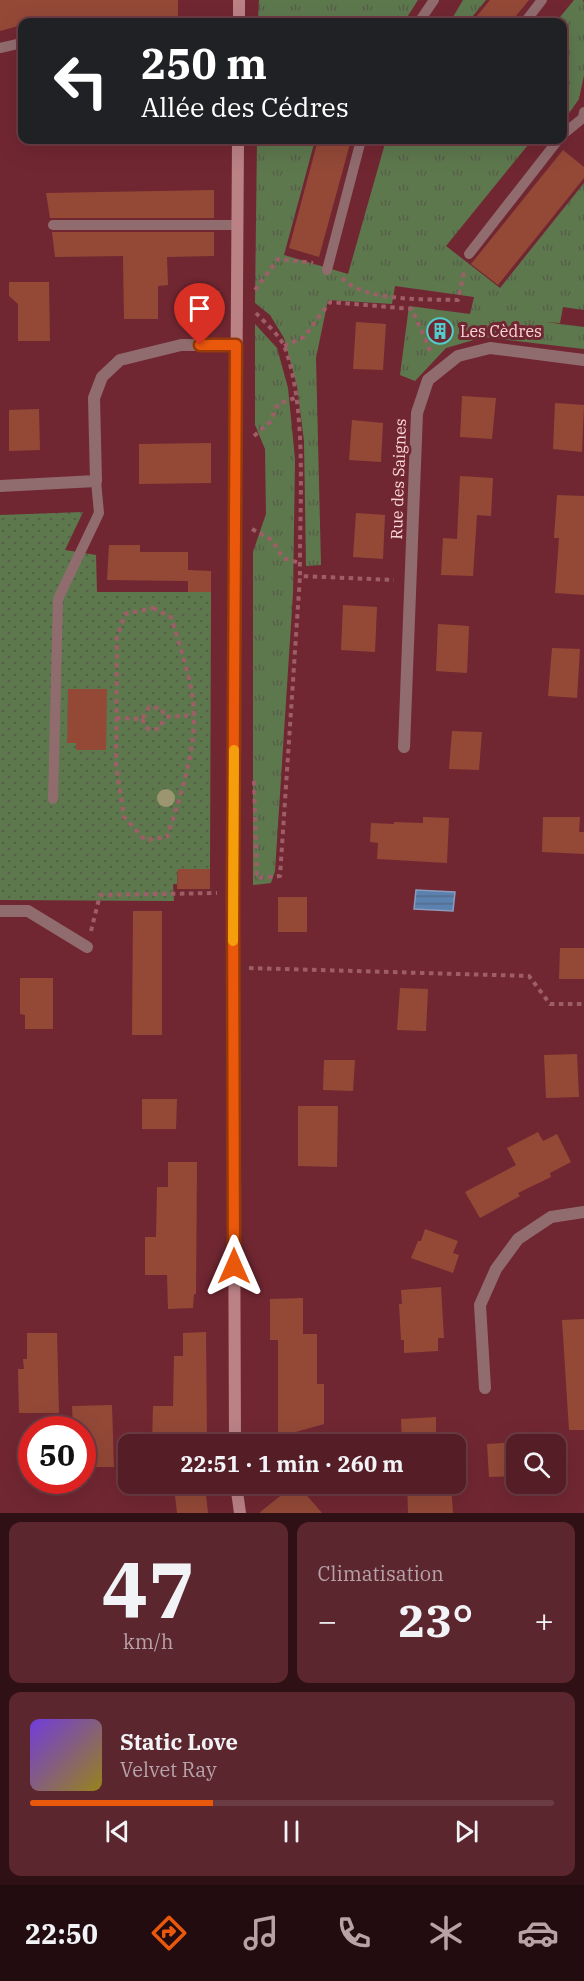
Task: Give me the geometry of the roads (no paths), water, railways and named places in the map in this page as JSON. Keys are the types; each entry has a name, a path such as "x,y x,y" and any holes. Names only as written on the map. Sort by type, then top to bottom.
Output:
{"main road":[{"path":"238,0 239,18"},
{"path":"235,1434 233,893 236,345 242,301 237,225 238,144"},
{"path":"237,1494 240,1513"}],"street":[{"path":"0,486 96,481 94,398 102,376 120,360 181,345 236,345"},
{"name":"Rue des Saignes","path":"404,747 417,413 428,380 458,356 490,348 584,360"},
{"path":"0,911 28,911 87,947"},
{"path":"485,1388 480,1305 496,1269 518,1239 550,1217 584,1212"}],"lane":[{"path":"422,18 434,0"},
{"path":"528,18 542,0"},
{"path":"0,48 18,45"},
{"path":"567,131 583,118 584,112"},
{"path":"328,267 361,144"},
{"path":"469,254 555,144"},
{"path":"53,225 237,225"},
{"path":"53,799 58,598 99,513 96,481"}],"water":[{"path":"416,890 455,892 453,911 414,909"}],"place":[{"name":"Les Cèdres","path":"440,331"}]}
